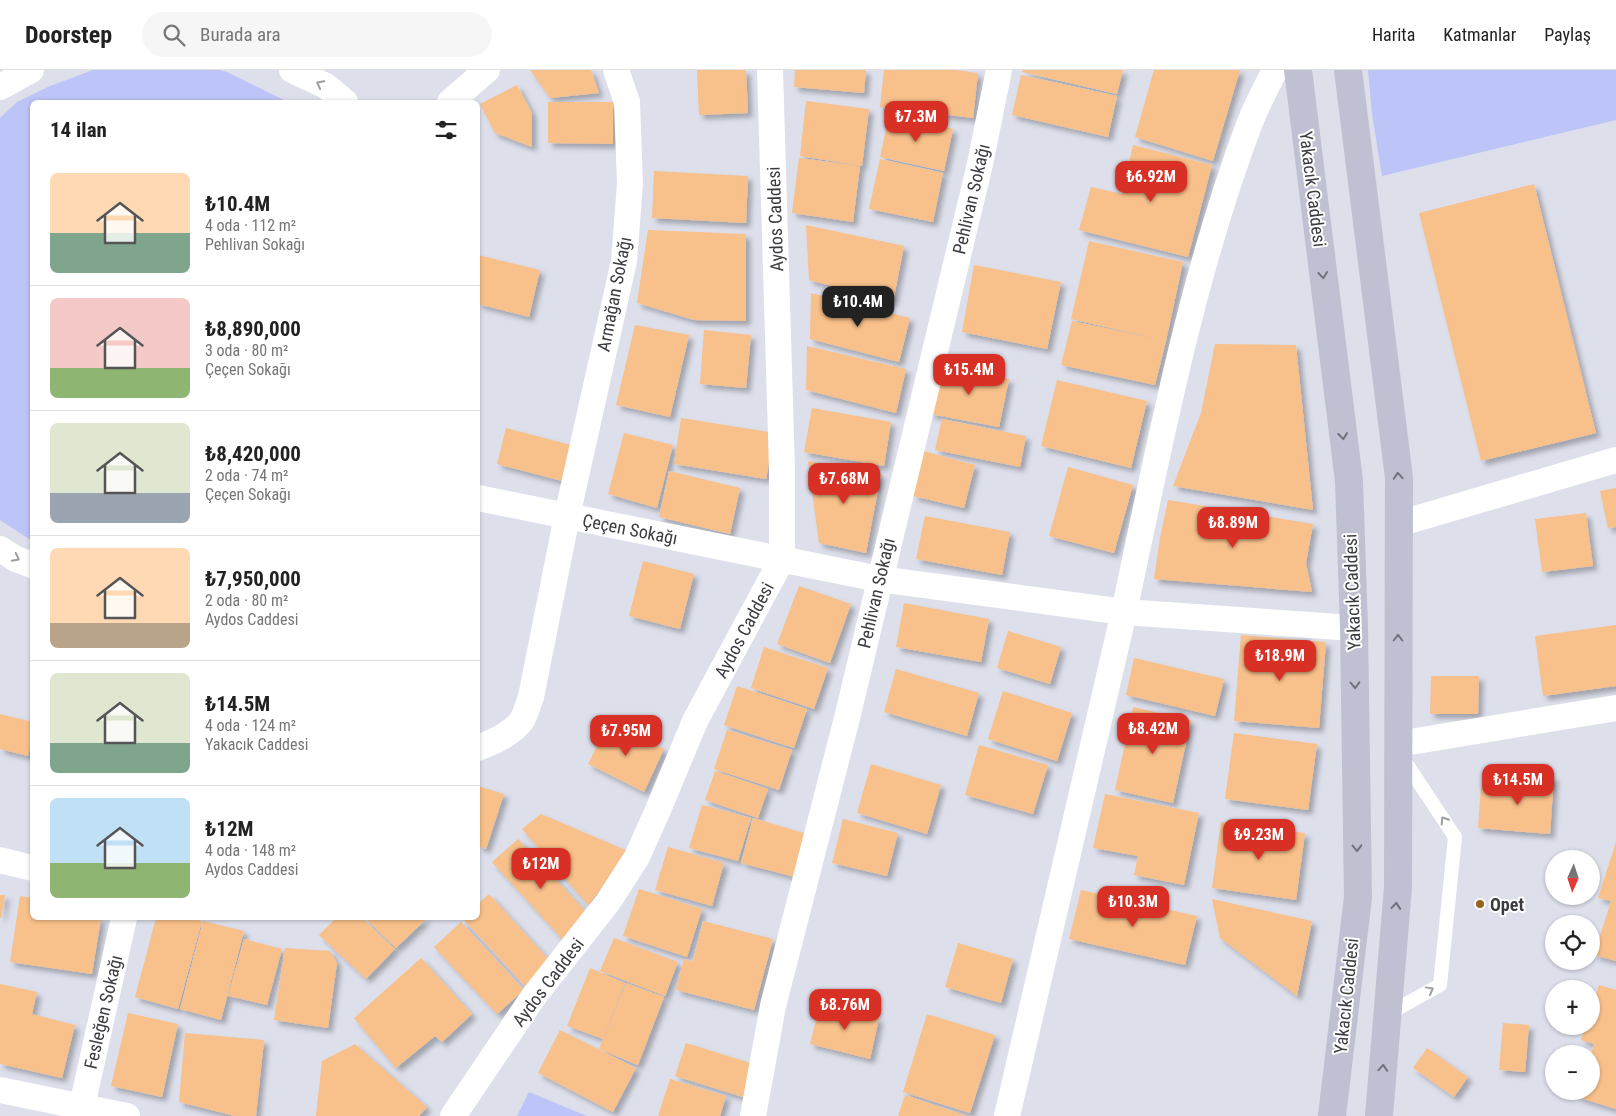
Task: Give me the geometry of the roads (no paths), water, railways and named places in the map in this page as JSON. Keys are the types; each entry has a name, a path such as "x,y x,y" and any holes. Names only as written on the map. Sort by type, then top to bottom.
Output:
{"main road":[{"name":"Yakacık Caddesi","path":"1298,70 1349,481 1354,628 1358,897 1332,1116"},
{"path":"1348,70 1398,478 1398,887 1379,1116"}],"street":[{"path":"0,87 31,70"},
{"path":"292,70 326,86 343,100"},
{"path":"452,100 487,70"},
{"name":"Armağan Sokağı","path":"480,747 509,732 522,720 531,697 567,516 624,261 630,184 627,102 616,70"},
{"name":"Aydos Caddesi","path":"453,1116 534,996 608,902 636,856 658,810 695,721 782,559 782,469 770,70"},
{"name":"Pehlivan Sokağı","path":"752,1116 773,1006 847,718 980,164 999,70"},
{"path":"1007,1116 1124,612 1177,364 1210,244 1250,124 1275,70"},
{"path":"1398,524 1616,460"},
{"name":"Çeçen Sokağı","path":"480,498 879,579 1124,612"},
{"path":"0,549 30,565"},
{"path":"1124,612 1354,628"},
{"path":"1398,747 1616,708"},
{"path":"0,860 30,868"},
{"name":"Fesleğen Sokağı","path":"82,1106 124,920"},
{"path":"0,1090 127,1116"}],"lane":[{"path":"1388,1014 1440,985 1455,837 1398,747"}],"place":[{"name":"Opet","path":"1480,904"}]}
